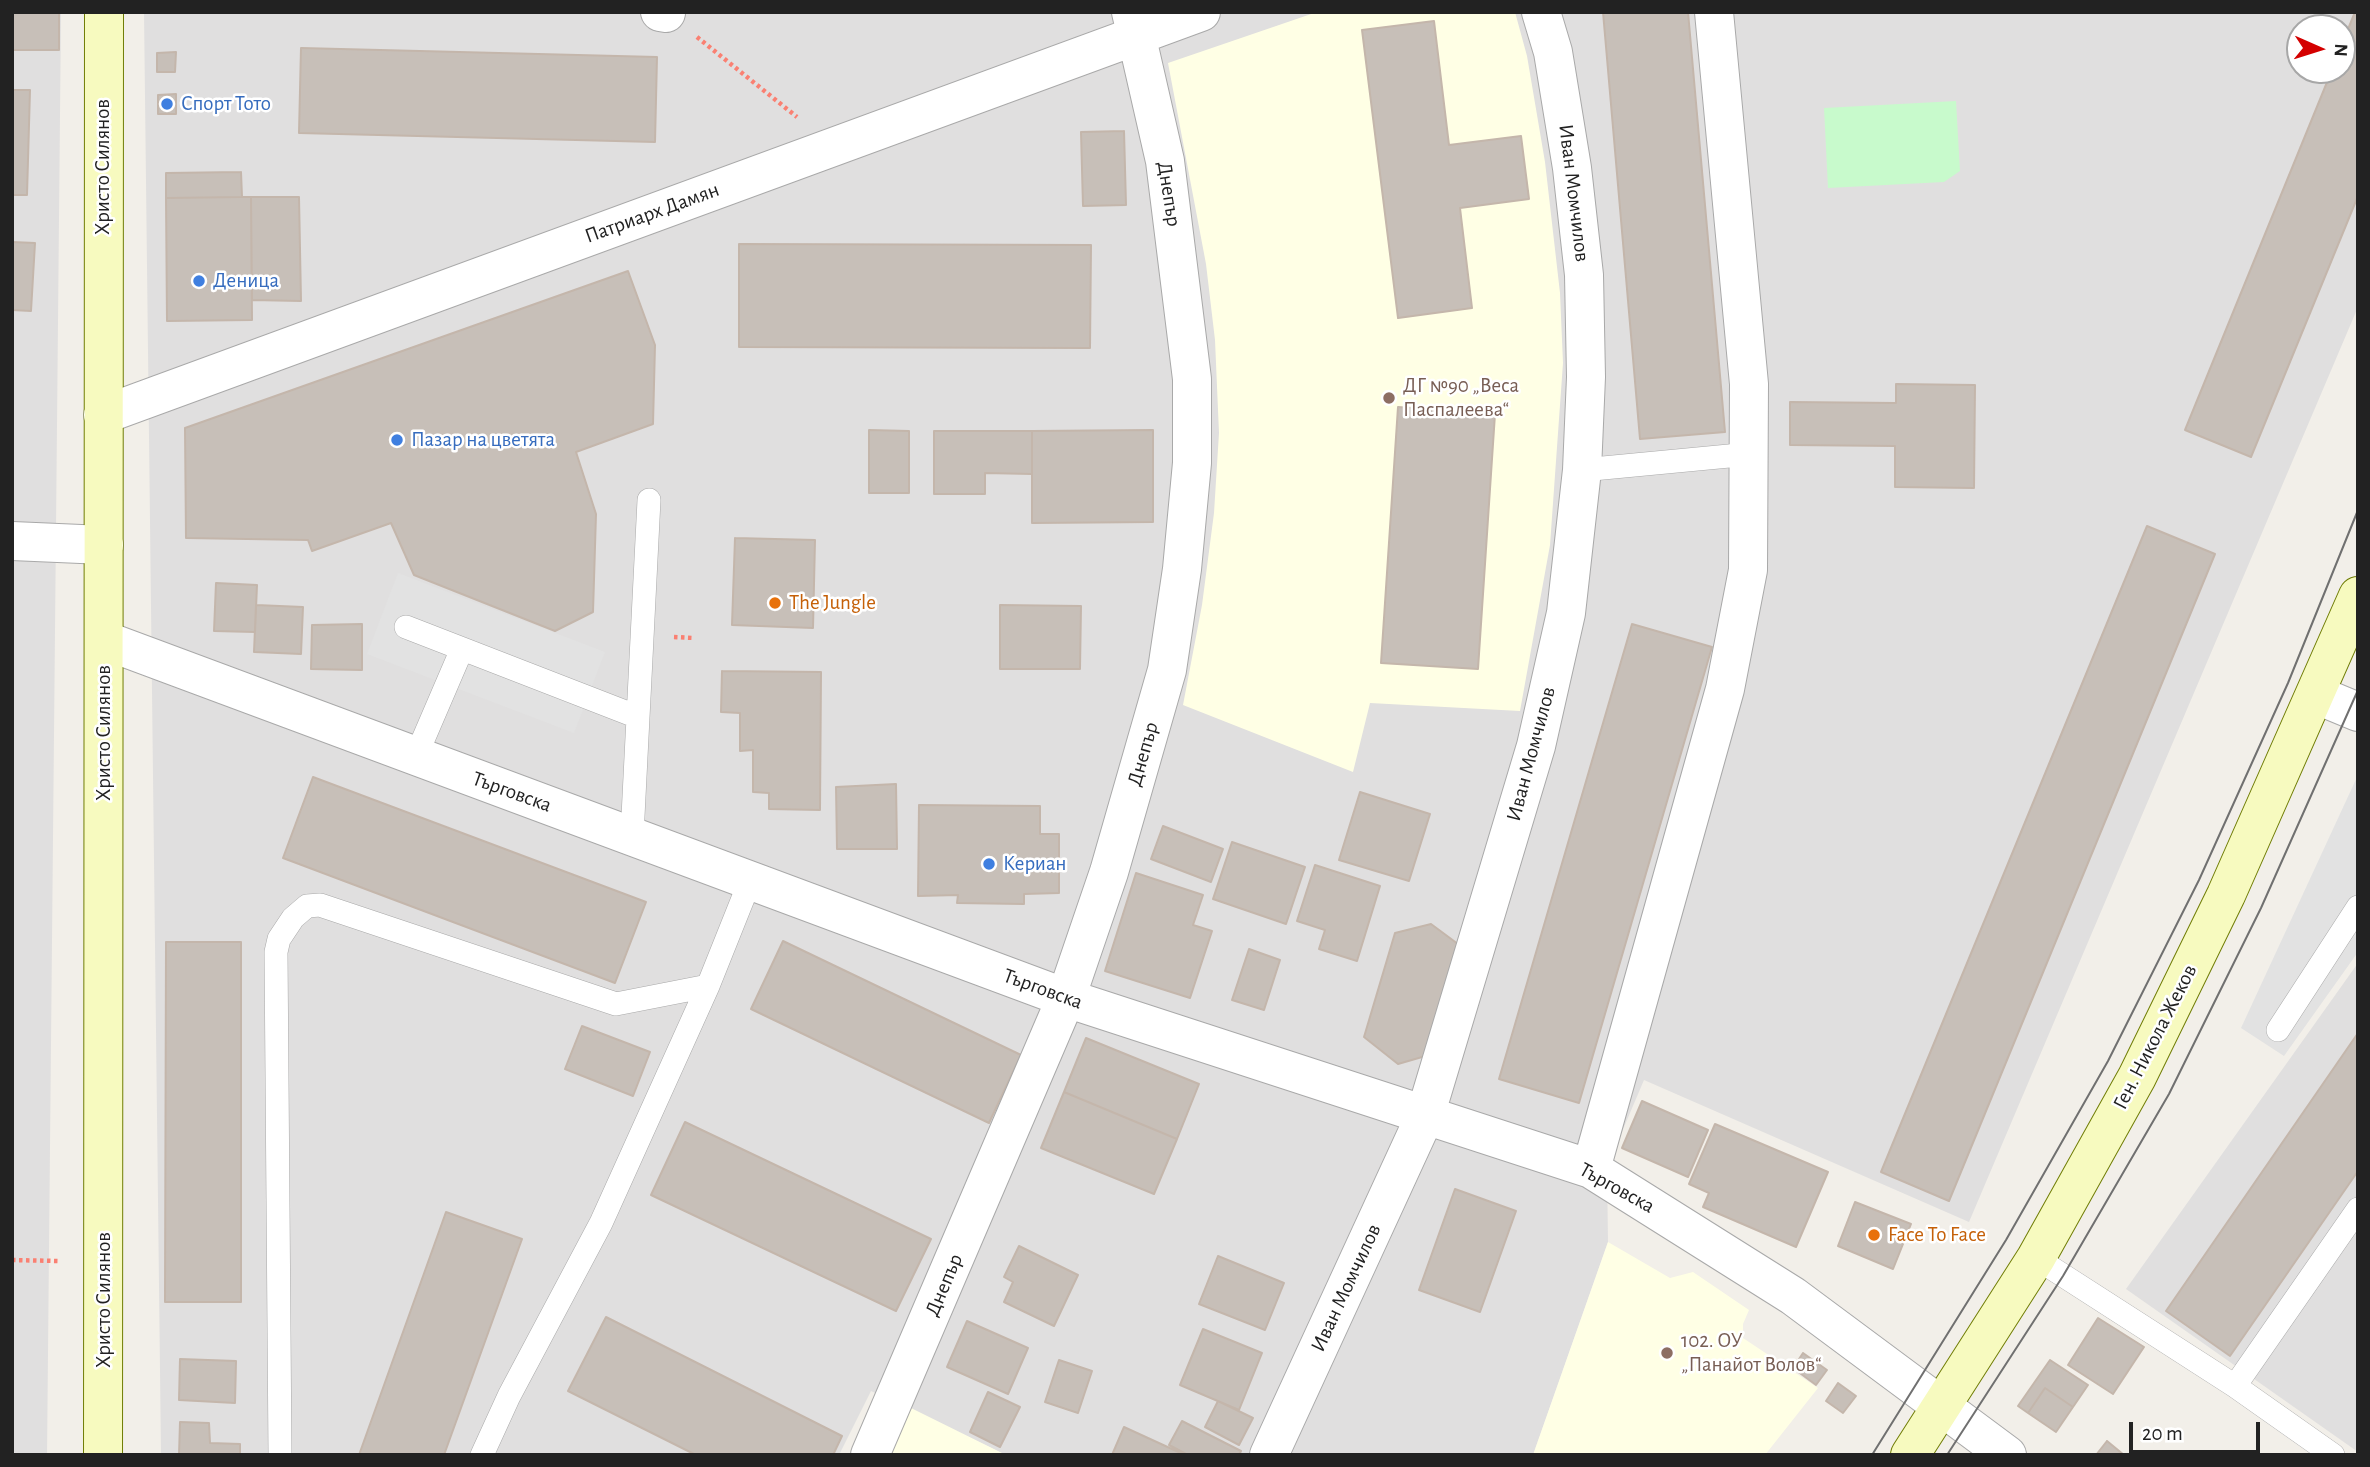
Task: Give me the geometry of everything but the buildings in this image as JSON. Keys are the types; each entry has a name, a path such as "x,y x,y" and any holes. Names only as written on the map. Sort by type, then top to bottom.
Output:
{"street":[{"name":"Христо Силянов","path":"103,1455 104,12"},
{"path":"660,12 666,13"},
{"name":"Патриарх Дамян","path":"103,415 833,146 1133,23 1201,12"},
{"name":"Иван Момчилов","path":"1269,1455 1425,1116 1536,746 1566,613 1582,470 1586,377 1584,275 1568,142 1553,52 1541,12"},
{"path":"1591,1169 1725,689 1748,570 1749,384 1714,12"},
{"name":"Днепър","path":"870,1455 1066,998 1109,872 1167,670 1182,569 1192,463 1192,379 1183,284 1165,161 1133,23"},
{"path":"12,541 104,545"},
{"name":"Ген. Никола Жеков","path":"1910,1455 2036,1258 2137,1077 2226,895 2317,695 2358,596"},
{"name":"Търговска","path":"104,640 1066,998 1591,1169 1793,1296 2007,1455"},
{"path":"2317,695 2358,712"}],"lane":[{"path":"1582,470 1750,454"},
{"path":"632,836 649,500"},
{"path":"407,627 638,717"},
{"path":"416,756 462,649"},
{"path":"482,1455 509,1396 601,1223 708,986 750,881"},
{"path":"280,1455 276,952 279,939 293,918 307,906 320,905 616,1004 708,986"},
{"path":"2278,1030 2358,907"},
{"path":"2235,1387 2358,1209"},
{"path":"2036,1258 2235,1387 2333,1455"}],"path":[{"path":"666,13 833,146"},
{"path":"12,1260 58,1261"}],"shaded area":[{"path":"12,12 61,12 47,1455 12,1455"},
{"path":"144,12 2358,12 2358,307 1969,1222 1644,1080 1607,1167 1608,1242 1533,1455 1006,1455 871,1391 839,1455 161,1455"},
{"name":"ДГ №90 „Веса Паспалеева“","path":"1317,12 1515,12 1527,56 1545,162 1560,293 1563,363 1550,545 1520,711 1370,703 1353,772 1183,705 1202,605 1214,513 1219,433 1215,340 1206,264 1168,63"},
{"path":"398,573 605,652 574,733 367,654"},
{"path":"2358,775 2358,952 2284,1056 2241,1028"},
{"path":"2358,963 2358,1452 2126,1289"},
{"name":"102. ОУ „Панайот Волов“","path":"1608,1242 1670,1278 1693,1272 1749,1310 1743,1324 1743,1338 1818,1388 1765,1455 1533,1455"},
{"path":"911,1408 1006,1455 889,1455"}],"green space":[{"path":"1956,101 1960,171 1944,182 1828,188 1824,108"}],"tram line":[{"path":"1872,1455 2006,1240 2108,1061 2199,880 2288,683 2358,510"},
{"path":"1947,1455 2063,1276 2169,1094 2261,908 2358,690"}],"place":[{"name":"Спорт Тото","path":"167,104"},
{"name":"Деница","path":"199,281"},
{"name":"ДГ №90 „Веса Паспалеева“","path":"1389,398"},
{"name":"Пазар на цветята","path":"397,440"},
{"name":"The Jungle","path":"775,603"},
{"name":"Кериан","path":"989,864"},
{"name":"Face To Face","path":"1874,1235"},
{"name":"102. ОУ „Панайот Волов“","path":"1667,1353"}]}
